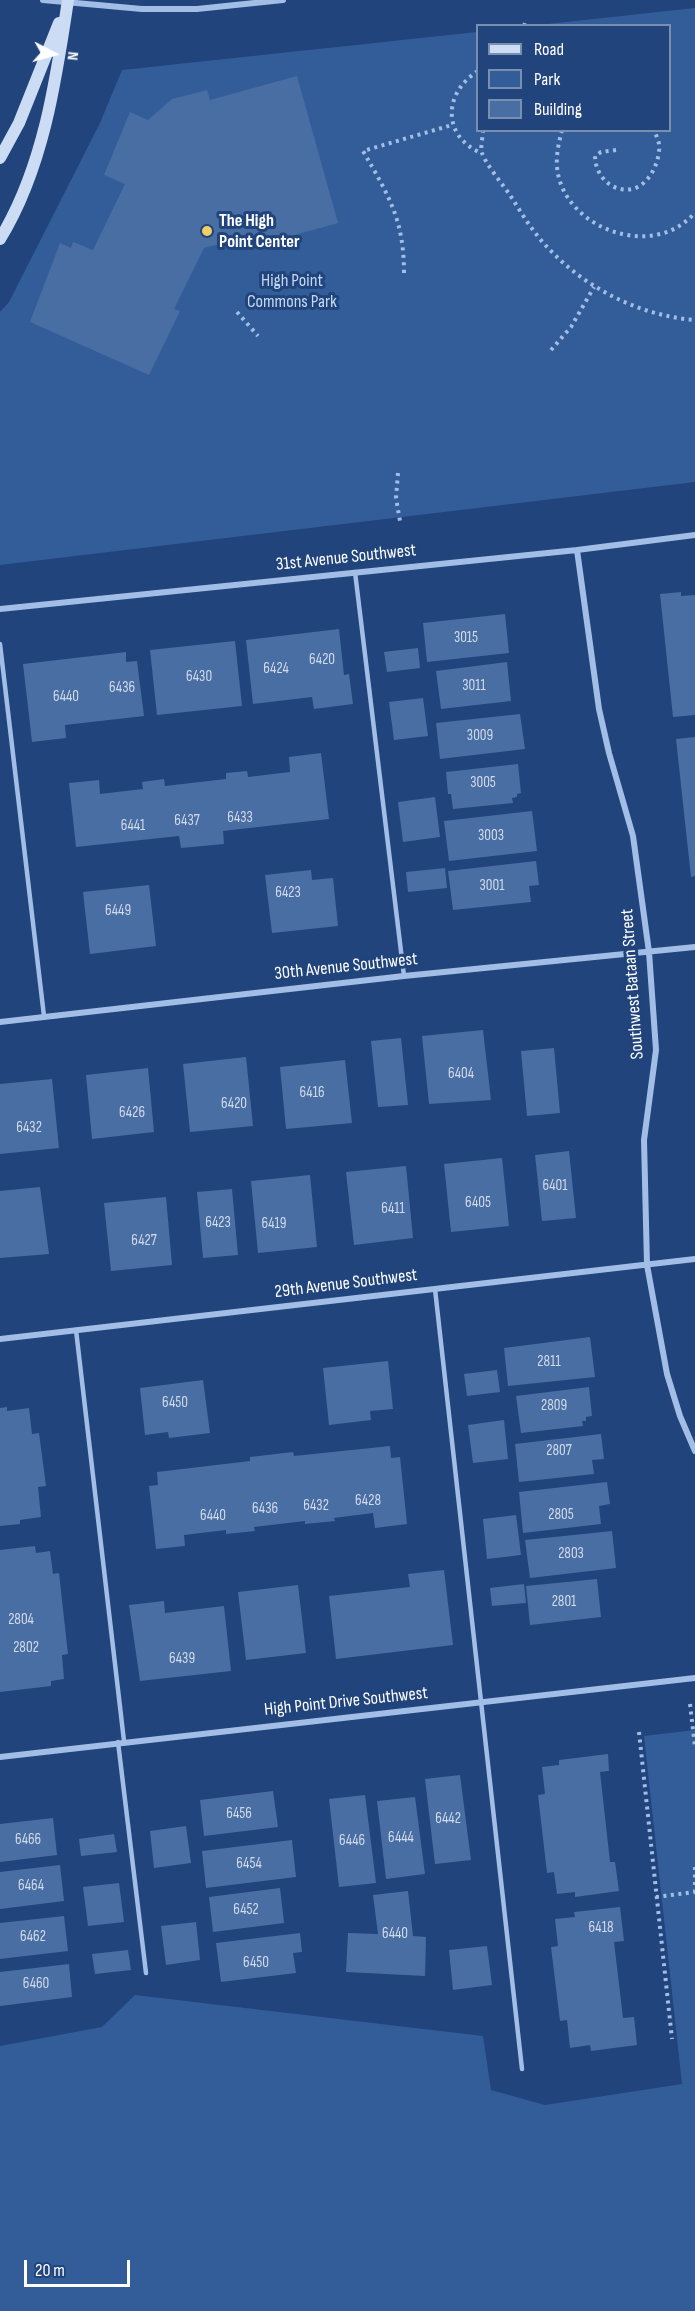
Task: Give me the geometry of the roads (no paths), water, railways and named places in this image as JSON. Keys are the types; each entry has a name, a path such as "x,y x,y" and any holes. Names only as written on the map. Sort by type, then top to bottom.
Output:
{"street":[{"path":"43,0 142,9 197,9 283,0"},
{"path":"0,158 19,123 68,1"},
{"path":"0,239 33,168 55,84 68,1"},
{"name":"31st Avenue Southwest","path":"0,609 577,550 695,535"},
{"name":"Southwest Bataan Street","path":"577,550 599,709 633,836 649,952 656,1050 644,1140 647,1264 667,1374 680,1416 695,1451"},
{"name":"30th Avenue Southwest","path":"0,1022 404,976 695,947"},
{"name":"29th Avenue Southwest","path":"0,1339 695,1259"},
{"name":"High Point Drive Southwest","path":"0,1757 695,1678"}],"lane":[{"path":"355,572 404,976"},
{"path":"0,644 44,1016"},
{"path":"435,1289 522,2069"},
{"path":"76,1330 146,1973"}],"place":[{"name":"The High Point Center","path":"207,231"}],"park label":[{"name":"High Point Commons Park","path":"292,291"}]}
